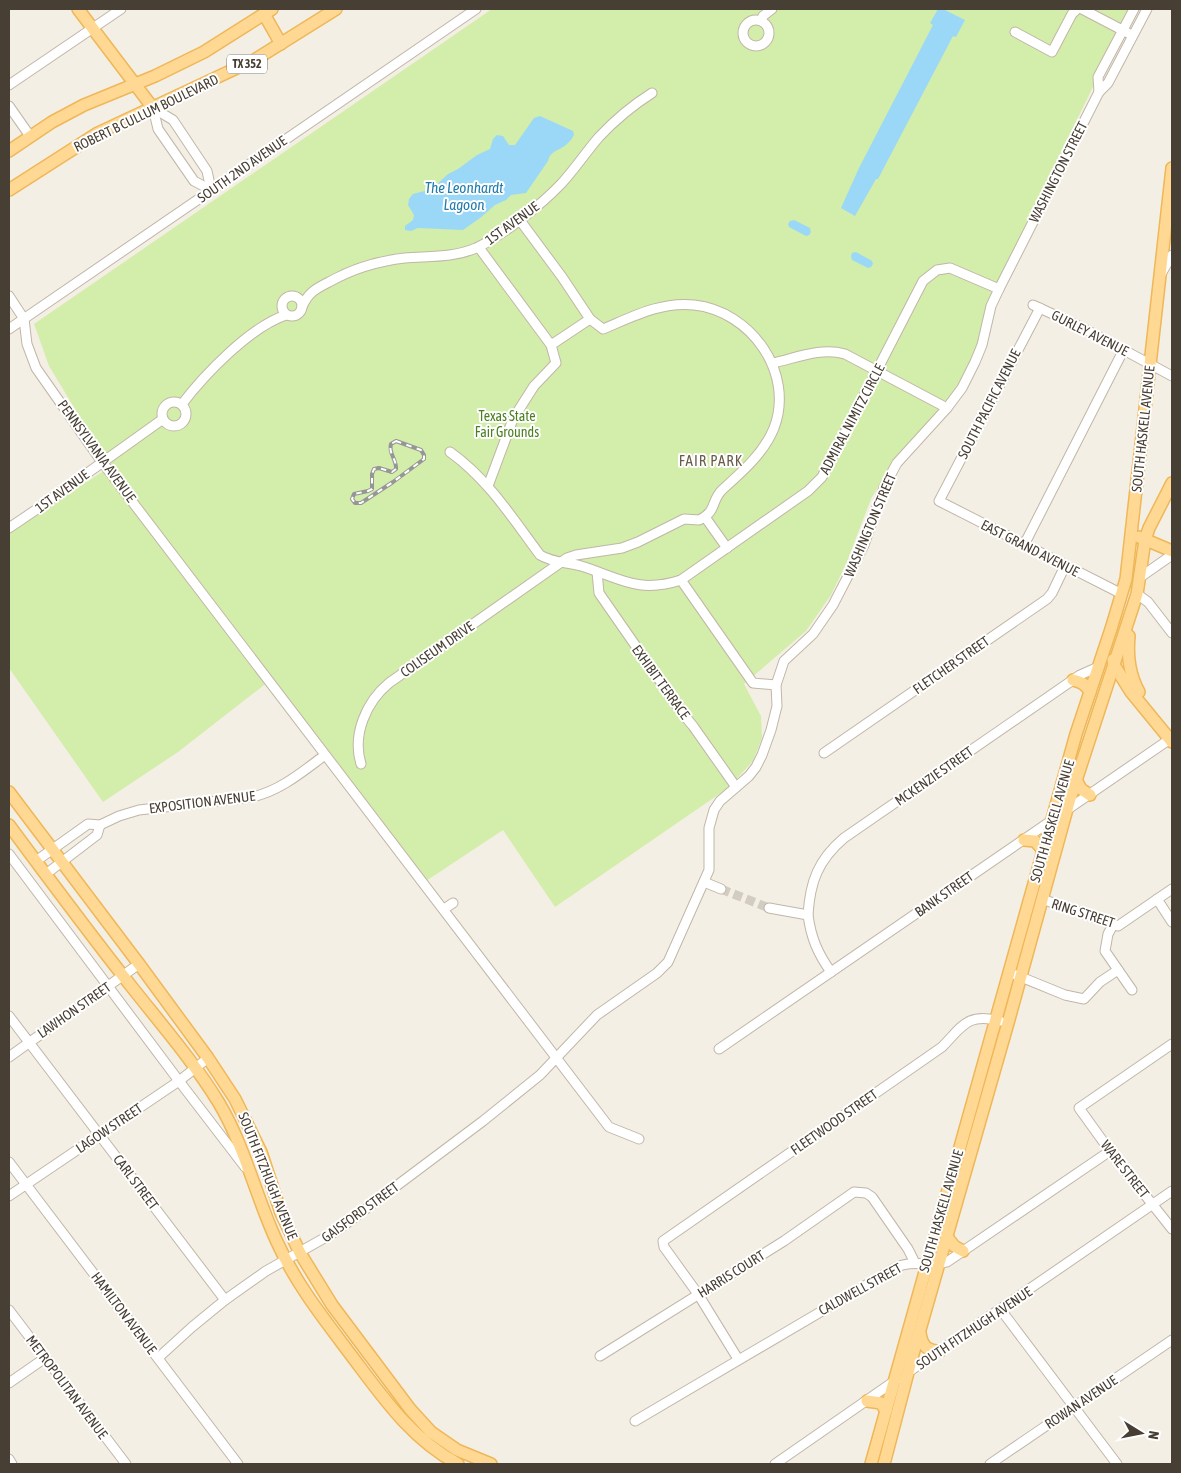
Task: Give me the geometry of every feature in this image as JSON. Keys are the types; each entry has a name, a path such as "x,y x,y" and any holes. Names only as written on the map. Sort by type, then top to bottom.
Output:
{"main road":[{"path":"78,9 153,108"},
{"name":"ROBERT B CULLUM BOULEVARD","path":"9,190 91,138 240,67 281,44 336,9"},
{"path":"268,12 281,44"},
{"name":"TX 352","path":"9,151 30,136 84,104 155,76 204,52 268,12"},
{"name":"SOUTH HASKELL AVENUE","path":"872,1464 894,1382 921,1264 1009,973 1078,727 1122,594 1129,561 1160,276 1170,203 1172,168"},
{"name":"SOUTH HASKELL AVENUE","path":"884,1464 1067,811 1130,616 1136,594 1145,540 1149,528 1172,483"},
{"path":"1132,535 1172,551"},
{"path":"1130,616 1128,657 1130,670 1134,684 1152,716"},
{"path":"1111,629 1111,651 1114,665 1131,692 1171,741"},
{"path":"1098,667 1114,665 1130,670"},
{"path":"1073,680 1084,684 1090,692"},
{"path":"1103,697 1111,690 1117,689 1131,692"},
{"path":"1076,780 1082,789 1090,794"},
{"name":"SOUTH FITZHUGH AVENUE","path":"9,792 139,964 208,1058 235,1099 261,1152 281,1213 300,1253 332,1305 410,1409 431,1432 457,1450 488,1463"},
{"name":"SOUTH FITZHUGH AVENUE","path":"9,825 195,1068 219,1103 234,1131 285,1260 304,1292 397,1415 419,1438 434,1450 458,1464"},
{"path":"1024,840 1035,841 1044,850"},
{"path":"947,1237 954,1246 964,1251"},
{"path":"920,1333 925,1348 940,1351"},
{"path":"867,1400 881,1403 886,1411"}],"street":[{"path":"9,85 120,9"},
{"name":"SOUTH 2ND AVENUE","path":"9,329 476,9"},
{"path":"761,21 763,16 772,9"},
{"path":"1015,32 1052,52 1072,14 1077,9"},
{"path":"1082,9 1133,35"},
{"name":"WASHINGTON STREET","path":"1099,92 1098,77 1134,9"},
{"name":"WASHINGTON STREET","path":"556,1058 597,1015 657,973 668,962 709,870 709,828 714,810 720,801 756,766 765,748 777,706 776,685 784,661 822,623 842,590 864,546 879,498 890,474 962,388 982,345 991,306 999,289 1099,92 1108,83 1147,9"},
{"name":"1ST AVENUE","path":"307,296 338,277 369,265 392,260 445,256 465,252 487,242 520,219 559,186 613,123 652,93"},
{"path":"9,106 30,136"},
{"path":"153,108 173,120 208,171 211,190"},
{"path":"153,108 158,129 194,181 211,190"},
{"path":"520,219 590,319 603,329 662,306 681,304 702,306 724,314 742,325 759,341 773,363 779,404 774,428 752,461 718,494 711,512 705,517 727,548"},
{"path":"480,249 551,346 556,363 534,386 513,419 488,486"},
{"path":"1160,276 1172,255"},
{"name":"ADMIRAL NIMITZ CIRCLE","path":"681,580 808,491 822,477 923,281 937,270 950,268 999,289"},
{"name":"PENNSYLVANIA AVENUE","path":"9,296 24,319 27,344 36,368 102,462 609,1128 639,1139"},
{"path":"295,296 300,300 302,307"},
{"path":"182,404 208,374 227,356 284,310 286,298 307,296 296,315 290,316 284,310"},
{"name":"GURLEY AVENUE","path":"1036,306 1083,328 1172,376"},
{"name":"SOUTH PACIFIC AVENUE","path":"940,501 1036,306"},
{"path":"551,346 590,319"},
{"path":"1024,545 1124,350"},
{"path":"773,363 823,351 845,354 947,408"},
{"path":"175,402 182,404 187,411 183,423 176,426 172,426 163,419 162,411 167,404 175,402"},
{"name":"1ST AVENUE","path":"9,528 163,419"},
{"path":"450,452 465,463 488,486 540,555 549,560 575,564 633,584 657,585 681,580 753,683 776,685"},
{"name":"EAST GRAND AVENUE","path":"940,501 1122,594"},
{"name":"COLISEUM DRIVE","path":"361,764 358,752 360,730 369,706 381,690 559,562 576,555 622,548 638,542 680,520 689,518 698,520 705,517"},
{"path":"1139,578 1172,555"},
{"name":"FLETCHER STREET","path":"824,753 1047,599 1052,593 1065,566"},
{"name":"EXHIBIT TERRACE","path":"597,572 599,593 736,787"},
{"path":"1136,594 1148,602 1172,633"},
{"name":"MCKENZIE STREET","path":"831,972 814,946 808,915 811,887 829,852 836,845 1073,680 1098,667"},
{"name":"BANK STREET","path":"719,1049 1090,794 1171,741"},
{"name":"EXPOSITION AVENUE","path":"36,861 88,824 100,825 119,816 139,810 252,797 268,793 293,779 325,756"},
{"name":"EXPOSITION AVENUE","path":"46,874 97,835 100,825"},
{"name":"SOUTH FITZHUGH AVENUE","path":"9,854 178,1081 250,1172"},
{"path":"704,882 721,889"},
{"name":"RING STREET","path":"1042,900 1118,926 1172,889"},
{"path":"1157,899 1172,922"},
{"path":"444,909 453,903"},
{"path":"769,908 808,915"},
{"path":"1113,925 1108,934 1105,951 1132,990"},
{"name":"LAWHON STREET","path":"9,1057 139,964"},
{"path":"1009,973 1065,995 1084,999 1100,982 1118,970"},
{"name":"CARL STREET","path":"9,1016 225,1300"},
{"name":"FLEETWOOD STREET","path":"698,1294 664,1247 663,1241 942,1047 963,1024 973,1019 995,1020 1008,1024"},
{"name":"WARE STREET","path":"1172,1044 1079,1108 1110,1151 1172,1229"},
{"name":"LAGOW STREET","path":"9,1196 178,1081 208,1058"},
{"name":"GAISFORD STREET","path":"158,1358 225,1300 266,1271 335,1232 483,1121 540,1075 556,1058"},
{"name":"CALDWELL STREET","path":"635,1421 894,1268 907,1263 939,1264 947,1262 1110,1151"},
{"name":"HAMILTON AVENUE","path":"9,1162 238,1464"},
{"name":"HARRIS COURT","path":"600,1356 784,1241 854,1192 860,1191 872,1197 908,1249 921,1264"},
{"name":"SOUTH FITZHUGH AVENUE","path":"775,1464 1172,1191"},
{"path":"698,1294 738,1359"},
{"name":"METROPOLITAN AVENUE","path":"9,1310 126,1464"},
{"path":"1001,1310 1117,1464"},
{"name":"ROWAN AVENUE","path":"990,1464 1172,1340"},
{"path":"9,1383 45,1358"},
{"path":"9,1459 12,1464"}],"green space":[{"name":"Texas State Fair Grounds","path":"492,9 1131,9 986,306 977,346 962,378 947,401 888,469 871,499 846,564 831,595 806,631 744,684 761,716 762,738 753,761 728,788 555,907 503,830 426,881 268,682 178,752 103,802 9,668 9,531 110,467 49,366 34,324"}],"water":[{"path":"938,9 943,9 965,20 956,37 953,36 878,179 876,179 855,216 841,208 859,168 933,25 930,23"},
{"name":"The Leonhardt Lagoon","path":"540,116 573,131 574,135 566,145 551,155 526,193 511,195 463,230 418,228 411,231 405,230 405,226 413,220 414,215 408,205 409,199 413,194 432,189 448,174 490,149 493,139 497,135 503,136 509,145 515,145 534,118"},
{"path":"794,220 810,228 811,232 809,235 806,236 789,227 790,221"},
{"path":"856,252 872,261 871,267 868,268 852,260 852,253"}],"tunnel":[{"path":"721,889 769,908"}],"railway":[{"path":"396,441 421,450 424,459 361,503 355,503 352,499 354,494 372,489 374,469 379,468 392,472 396,469 390,447 396,441"}],"district":[{"name":"FAIR PARK","path":"711,461"}]}
